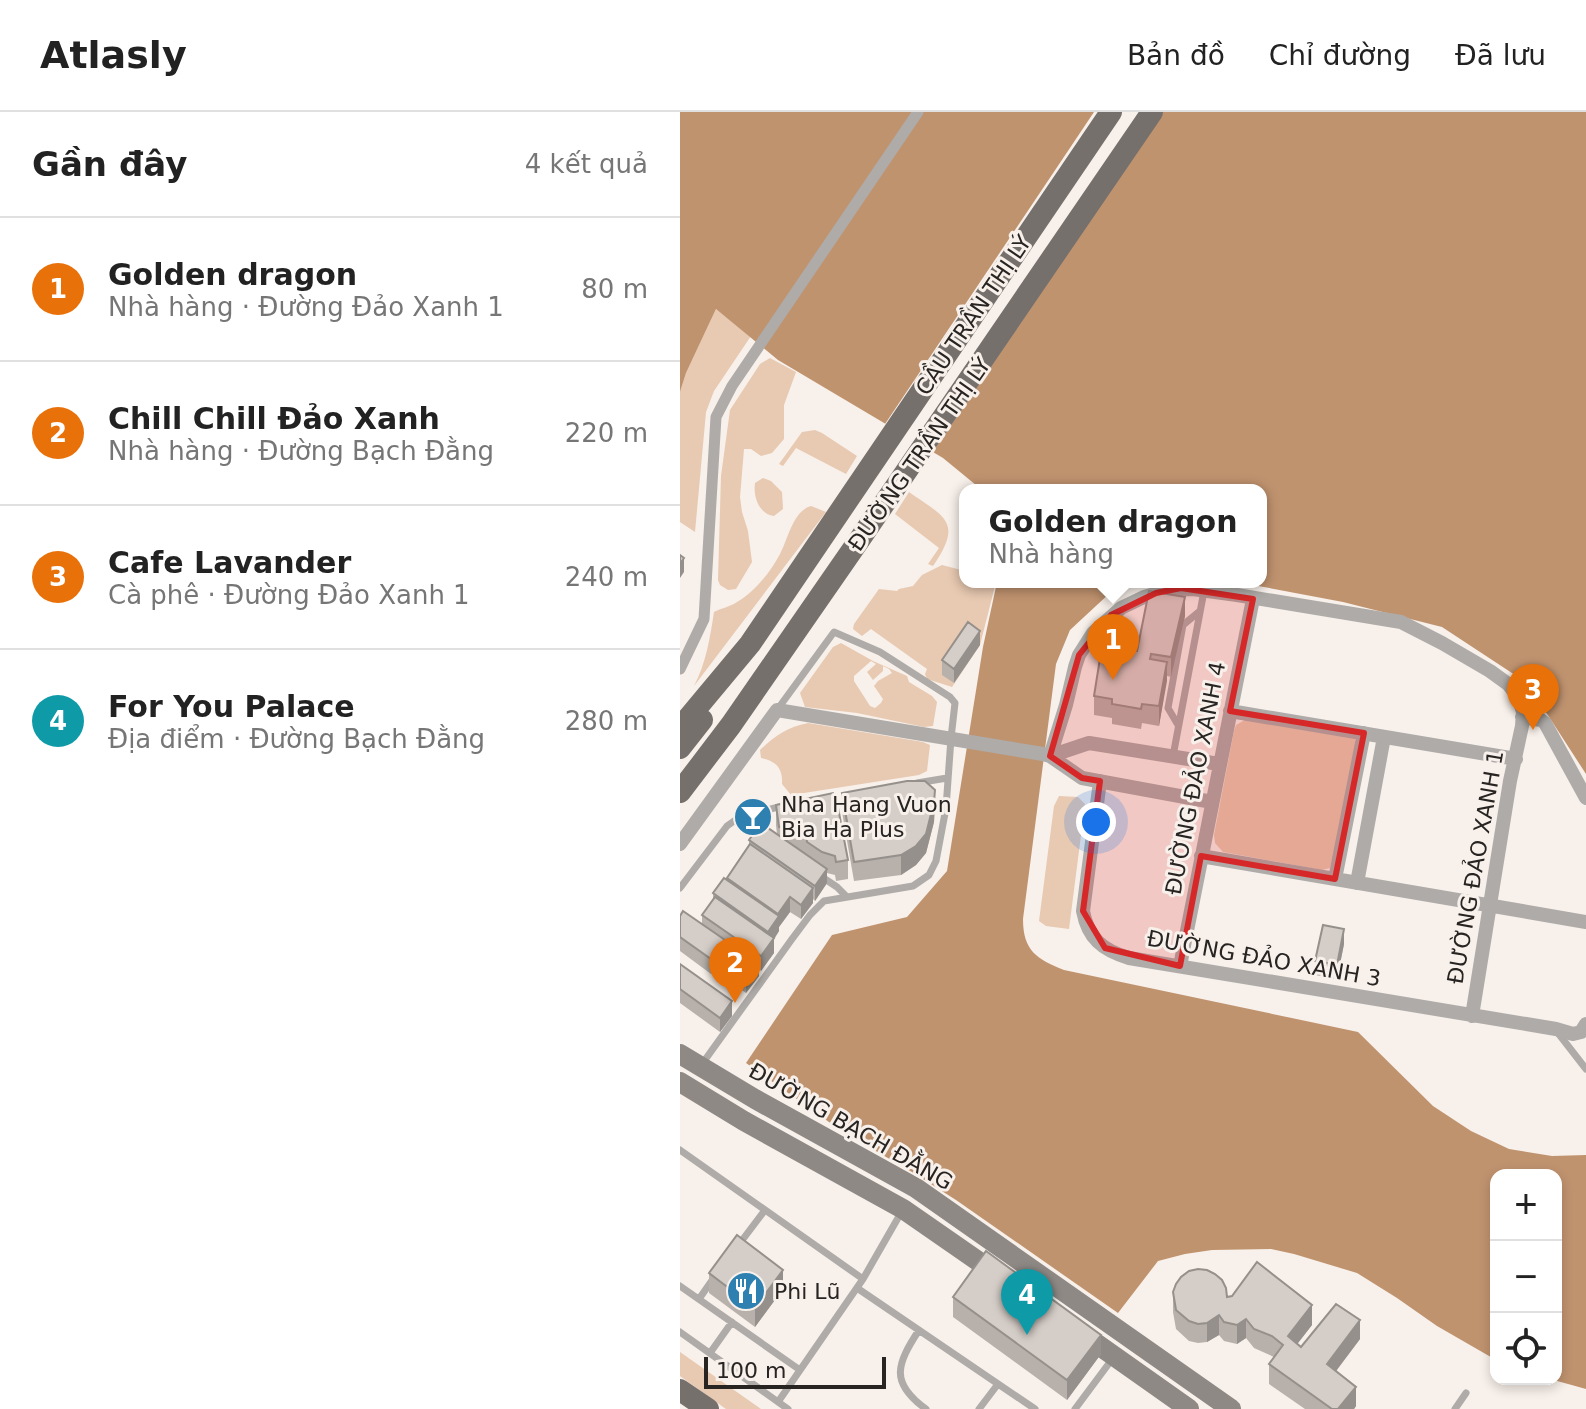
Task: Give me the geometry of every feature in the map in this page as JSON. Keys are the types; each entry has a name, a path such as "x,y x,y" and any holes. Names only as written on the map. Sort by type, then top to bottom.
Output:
{"main road":[{"name":"CẦU TRẦN THỊ LÝ","path":"836,518 1111,112"},
{"name":"ĐƯỜNG TRẦN THỊ LÝ","path":"680,792 731,725 1152,112"},
{"name":"ĐƯỜNG TRẦN THỊ LÝ","path":"680,728 750,644 836,518"},
{"path":"680,748 750,644"},
{"path":"680,770 720,717 776,658"},
{"name":"ĐƯỜNG BẠCH ĐẰNG","path":"680,1054 916,1188 1231,1409"},
{"path":"682,1088 701,1066"},
{"name":"ĐƯỜNG BẠCH ĐẰNG","path":"682,1088 903,1209 1015,1287"},
{"path":"903,1209 916,1188"},
{"path":"1065,1322 1189,1409"},
{"path":"1115,1356 1128,1336"},
{"path":"680,1390 708,1409"},
{"path":"680,1406 685,1409"}],"street":[{"path":"680,669 704,619 716,417 732,386 918,112"},
{"path":"1046,755 1079,655 1093,633 1121,608 1156,593 1181,588 1389,619 1414,627 1508,684 1519,698 1522,717 1545,723 1586,798"},
{"name":"ĐƯỜNG ĐẢO XANH 4","path":"1180,966 1253,599"},
{"path":"680,844 777,710 1046,755 1082,778 1212,802"},
{"path":"1230,711 1516,759"},
{"name":"ĐƯỜNG ĐẢO XANH 1","path":"1472,1016 1522,717"},
{"path":"1335,879 1364,733"},
{"path":"1357,883 1384,737"},
{"path":"1046,755 1089,743 1219,764"},
{"name":"ĐƯỜNG ĐẢO XANH 3","path":"1100,781 1083,911 1086,925 1094,938 1118,955 1573,1034 1581,1032 1586,1024"},
{"path":"1201,856 1586,922"}],"lane":[{"path":"1173,756 1204,591"},
{"path":"1179,726 1168,708 1183,625 1200,611"},
{"path":"701,1066 810,915 824,901 913,886 929,875 939,850 946,808 955,703 946,693 880,652 834,632 777,710"},
{"path":"904,786 947,778"},
{"path":"680,888 727,826 736,819 788,806"},
{"path":"736,819 774,844"},
{"path":"811,870 846,896"},
{"path":"753,968 765,977"},
{"path":"1556,1029 1586,1069"},
{"path":"680,1150 863,1279"},
{"path":"778,1402 863,1279 903,1209"},
{"path":"736,1248 765,1210"},
{"path":"699,1299 718,1273"},
{"path":"680,1286 800,1370"},
{"path":"857,1288 1035,1409"},
{"path":"710,1353 732,1322"},
{"path":"919,1330 903,1355 900,1369 901,1381 907,1391 925,1409"},
{"path":"680,1332 788,1409"},
{"path":"1075,1409 1115,1356"},
{"path":"979,1409 998,1384"},
{"path":"1455,1409 1466,1393"}],"highlighted area":[{"path":"1181,588 1253,599 1230,711 1364,733 1335,879 1201,856 1180,966 1105,948 1083,911 1100,781 1082,778 1050,756 1079,655 1111,615 1156,593"}],"shaded area":[{"path":"680,112 1586,112 1586,774 1527,683 1442,627 1343,602 1267,588 1267,484 975,484 943,458 778,360 716,309 680,392"},
{"path":"716,309 751,336 714,391 706,412 695,532 680,522 680,392"},
{"path":"770,358 796,372 784,405 784,439 772,453 761,456 751,449 744,449 740,497 752,562 736,589 728,590 718,580 721,476 730,410 760,364"},
{"path":"815,430 857,456 846,474 796,448 783,466 779,464 802,432"},
{"path":"763,478 782,492 783,509 774,516 764,512 756,499 755,483"},
{"path":"909,492 933,508 946,522 947,540 933,566 928,564 939,548 895,514"},
{"path":"811,506 826,512 694,686 705,659 714,612 734,604 756,587 776,561 795,519"},
{"path":"942,565 959,569 959,588 994,588 980,645 952,687 927,679 927,669 871,629 862,636 853,629 879,589 897,591 913,586 922,575"},
{"path":"996,588 1119,588 1070,630 1056,664 1023,919 1029,946 1046,962 1064,970 1358,1032 1433,1106 1471,1131 1509,1149 1552,1156 1586,1155 1586,1389 1562,1382 1562,1169 1490,1169 1490,1357 1357,1273 1271,1249 1212,1250 1158,1261 1118,1313 956,1200 843,1132 746,1063 832,935 907,917 947,871 983,647"},
{"path":"841,643 907,676 909,682 937,702 933,726 805,707 800,693 833,647","holes":["871,661 876,664 867,672 873,680 883,671 883,666 892,673 874,686 883,699 875,708 870,706 854,676"]},
{"path":"1245,720 1354,737 1361,751 1330,868 1322,870 1223,852 1215,843 1234,731 1236,725"},
{"path":"808,723 923,742 930,745 927,771 919,775 791,795 782,784 778,766 761,758 760,750 782,733"},
{"path":"1059,796 1078,797 1085,804 1069,929 1046,926 1039,921 1054,806"},
{"path":"680,1352 761,1409 726,1409 680,1376"}],"pier":[{"path":"1094,112 1163,112 930,456 883,427"}],"building":[{"path":"1149,591 1185,597 1171,657 1151,654 1150,659 1167,662 1159,706 1142,704 1141,709 1112,704 1112,699 1094,696 1101,652 1121,656 1123,649 1137,651"},
{"path":"968,622 980,631 954,669 942,660"},
{"path":"907,781 925,781 935,790 926,834 916,846 901,855 854,862 842,793"},
{"path":"833,793 848,860 836,862 835,856 807,842 806,834 800,834 799,824 779,827 776,805"},
{"path":"761,823 827,869 815,886 749,840"},
{"path":"750,844 813,888 801,905 790,897 778,914 727,878"},
{"path":"724,878 779,916 768,932 713,893"},
{"path":"715,897 774,938 761,956 702,915"},
{"path":"683,911 725,940 711,959 680,937 680,916"},
{"path":"1323,925 1344,929 1337,965 1315,961"},
{"path":"728,940 759,961 746,979 716,958"},
{"path":"680,964 732,1001 720,1018 680,989"},
{"path":"737,1235 783,1270 755,1308 709,1273"},
{"path":"986,1251 1101,1335 1067,1380 953,1297"},
{"path":"1257,1262 1312,1305 1288,1336 1301,1347 1336,1304 1360,1320 1327,1364 1356,1387 1338,1409 1332,1409 1269,1364 1283,1345 1272,1336 1254,1329 1246,1319 1237,1325 1224,1322 1219,1315 1207,1323 1198,1324 1176,1310 1173,1292 1181,1277 1189,1271 1207,1270 1215,1274 1222,1280 1227,1297 1232,1296"}],"place":[{"name":"Golden dragon","path":"1113,680"},
{"name":"Cafe Lavander","path":"1533,730"},
{"name":"Nha Hang Vuon Bia Ha Plus","path":"753,817"},
{"name":"Chill Chill Đảo Xanh","path":"735,1003"},
{"name":"Phi Lũ","path":"746,1291"},
{"name":"For You Palace","path":"1027,1335"}]}
